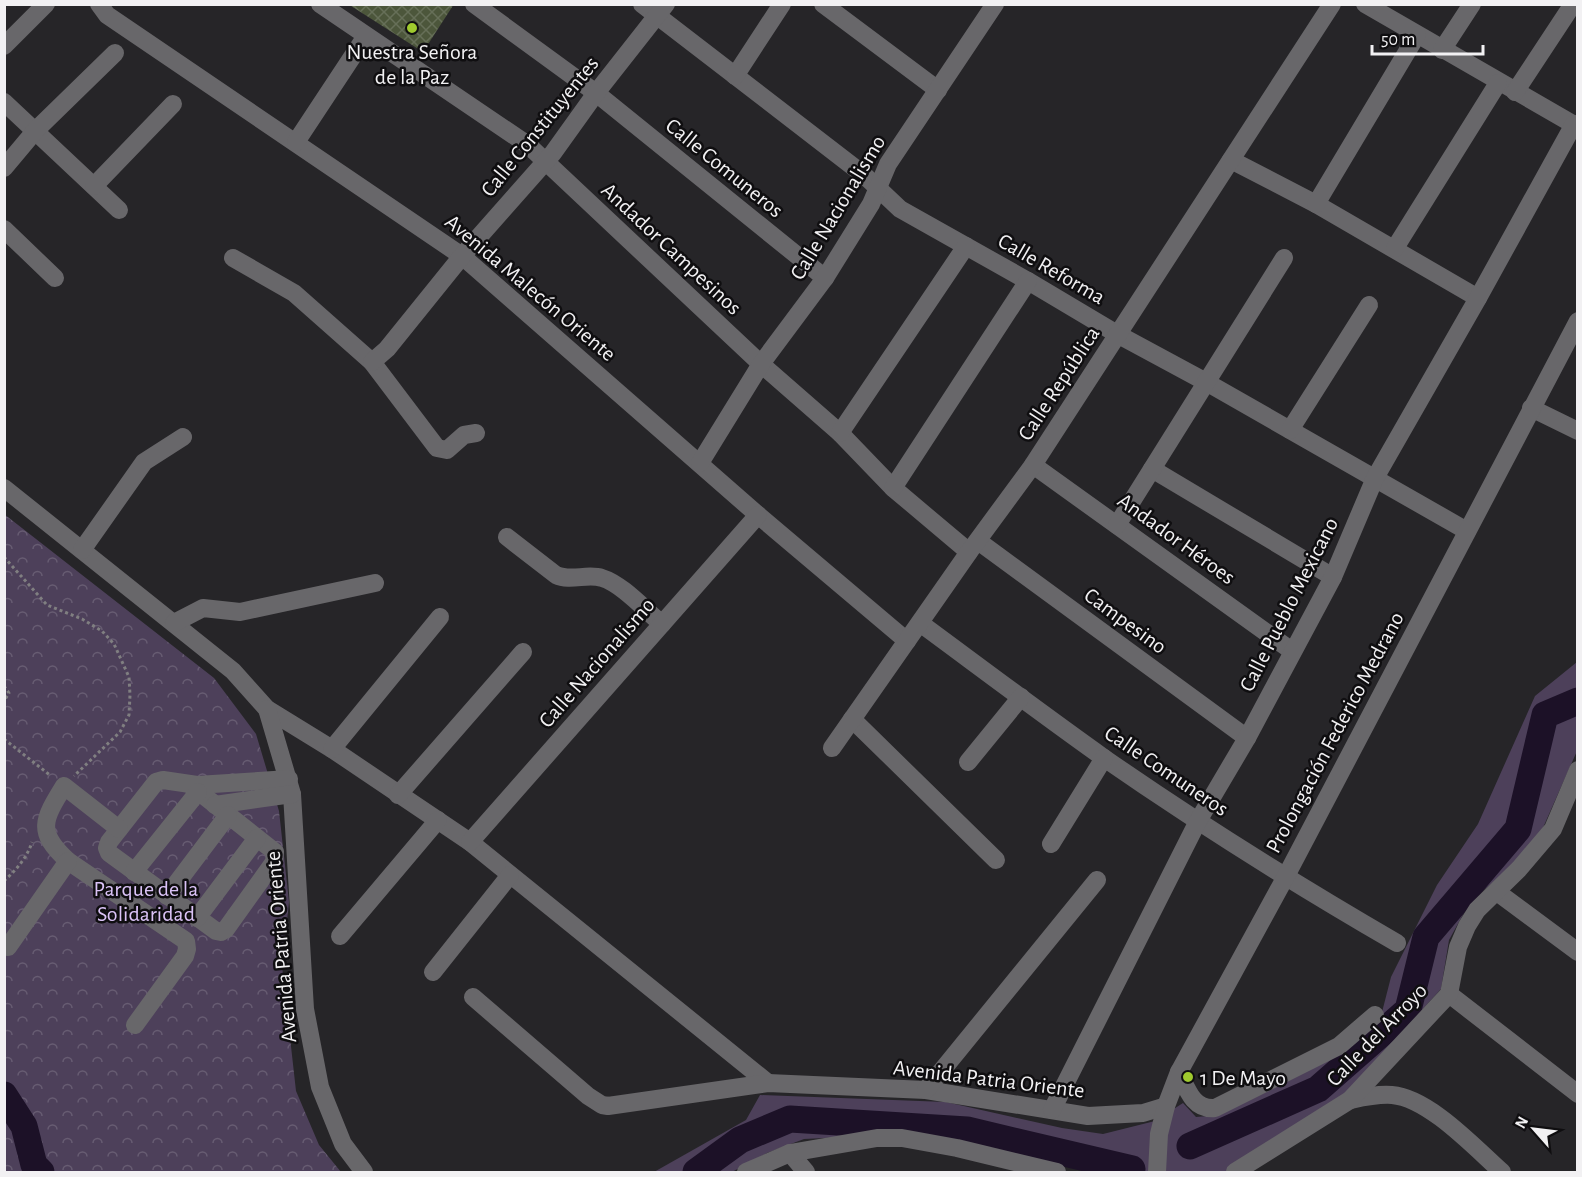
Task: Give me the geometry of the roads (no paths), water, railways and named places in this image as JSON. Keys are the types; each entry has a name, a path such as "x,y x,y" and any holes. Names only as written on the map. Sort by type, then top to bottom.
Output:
{"street":[{"path":"4,46 46,4"},
{"name":"Avenida Malecón Oriente","path":"99,4 107,15 462,256 758,515 907,641"},
{"name":"Andador Campesinos","path":"321,4 528,145 761,364 840,433 893,488 974,547"},
{"name":"Calle Comuneros","path":"474,4 596,93 825,278"},
{"name":"Calle Reforma","path":"642,4 662,10 735,76 864,175 900,209 1467,531"},
{"path":"735,76 782,4"},
{"path":"823,4 938,90"},
{"name":"Calle Nacionalismo","path":"700,463 761,364 825,278 871,204 888,164 995,4"},
{"name":"Calle República","path":"832,748 1033,465 1332,4"},
{"path":"1442,50 1472,4"},
{"path":"1515,92 1573,4"},
{"path":"1369,5 1498,83 1576,125"},
{"name":"Calle Constituyentes","path":"372,362 387,349 462,256 545,162 662,10"},
{"path":"1316,204 1417,35"},
{"path":"296,142 366,36"},
{"path":"4,168 36,131 115,52"},
{"path":"1395,248 1498,83"},
{"path":"4,102 119,210"},
{"path":"94,186 173,104"},
{"name":"Calle Pueblo Mexicano","path":"1052,1110 1198,821 1247,738 1333,577 1375,478 1576,125"},
{"path":"1231,160 1395,248 1478,298"},
{"path":"4,229 55,278"},
{"path":"840,433 966,246"},
{"path":"233,258 294,293 372,362 437,448 447,450 464,435 477,433"},
{"path":"1117,525 1284,258"},
{"path":"893,488 1028,281"},
{"path":"1290,430 1369,305"},
{"name":"Prolongación Federico Medrano","path":"1157,1173 1159,1134 1166,1106 1179,1072 1285,878 1578,321"},
{"path":"1532,408 1578,431"},
{"path":"82,549 144,462 183,436"},
{"name":"Andador Héroes","path":"1033,465 1293,651"},
{"path":"1152,469 1333,577"},
{"name":"Avenida Patria Oriente","path":"4,488 233,671 267,709 332,749 470,842 768,1083"},
{"name":"Calle Nacionalismo","path":"470,842 758,515"},
{"path":"507,537 556,575 564,578 600,577 618,586 662,624"},
{"name":"Campesino","path":"974,547 1247,738"},
{"path":"174,622 203,608 240,612 375,583"},
{"path":"332,749 440,617"},
{"name":"Calle Comuneros","path":"920,623 1104,758 1285,878 1397,943"},
{"path":"398,795 523,652"},
{"path":"968,762 1021,697"},
{"name":"Avenida Patria Oriente","path":"267,709 291,786 307,1020 320,1087 343,1144 364,1173"},
{"path":"852,719 996,860"},
{"path":"1050,844 1104,758"},
{"name":"Calle del Arroyo","path":"1235,1173 1350,1100 1449,994 1458,947 1467,926 1477,910 1537,850 1554,829 1578,770"},
{"path":"194,788 275,852 274,862 226,929 221,932 197,918 134,872 109,853 107,848 156,782 163,780 194,788 242,792 291,786"},
{"path":"119,829 64,786 50,808 46,820 46,832 53,848 68,861 186,941 185,956 135,1025"},
{"path":"134,872 194,788"},
{"path":"167,896 222,810 242,792"},
{"path":"340,936 438,820"},
{"path":"197,918 257,838"},
{"path":"8,947 68,861"},
{"path":"433,972 510,875"},
{"path":"926,1090 1097,880"},
{"path":"1497,892 1578,952"},
{"path":"1449,994 1578,1094"},
{"name":"Avenida Patria Oriente","path":"473,997 588,1096 602,1105 615,1106 768,1083 926,1090 1088,1116 1143,1113 1166,1106"},
{"path":"1179,1072 1191,1098 1208,1109 1215,1108 1339,1046 1375,1015"},
{"path":"1350,1100 1376,1095 1394,1095 1410,1099 1436,1114 1502,1173"},
{"path":"746,1173 790,1154 877,1138 902,1138 957,1148 1049,1172"},
{"path":"790,1154 806,1173"}],"waterway":[{"path":"1190,1146 1318,1089 1408,1010 1426,937 1518,829 1545,715 1578,701"},
{"path":"4,1095 24,1126 34,1165 41,1172"},
{"path":"696,1172 740,1140 790,1119 967,1130 1132,1169"}],"place":[{"name":"Nuestra Señora de la Paz","path":"412,28"},
{"name":"1 De Mayo","path":"1188,1077"}],"park label":[{"name":"Parque de la Solidaridad","path":"146,900"}]}
